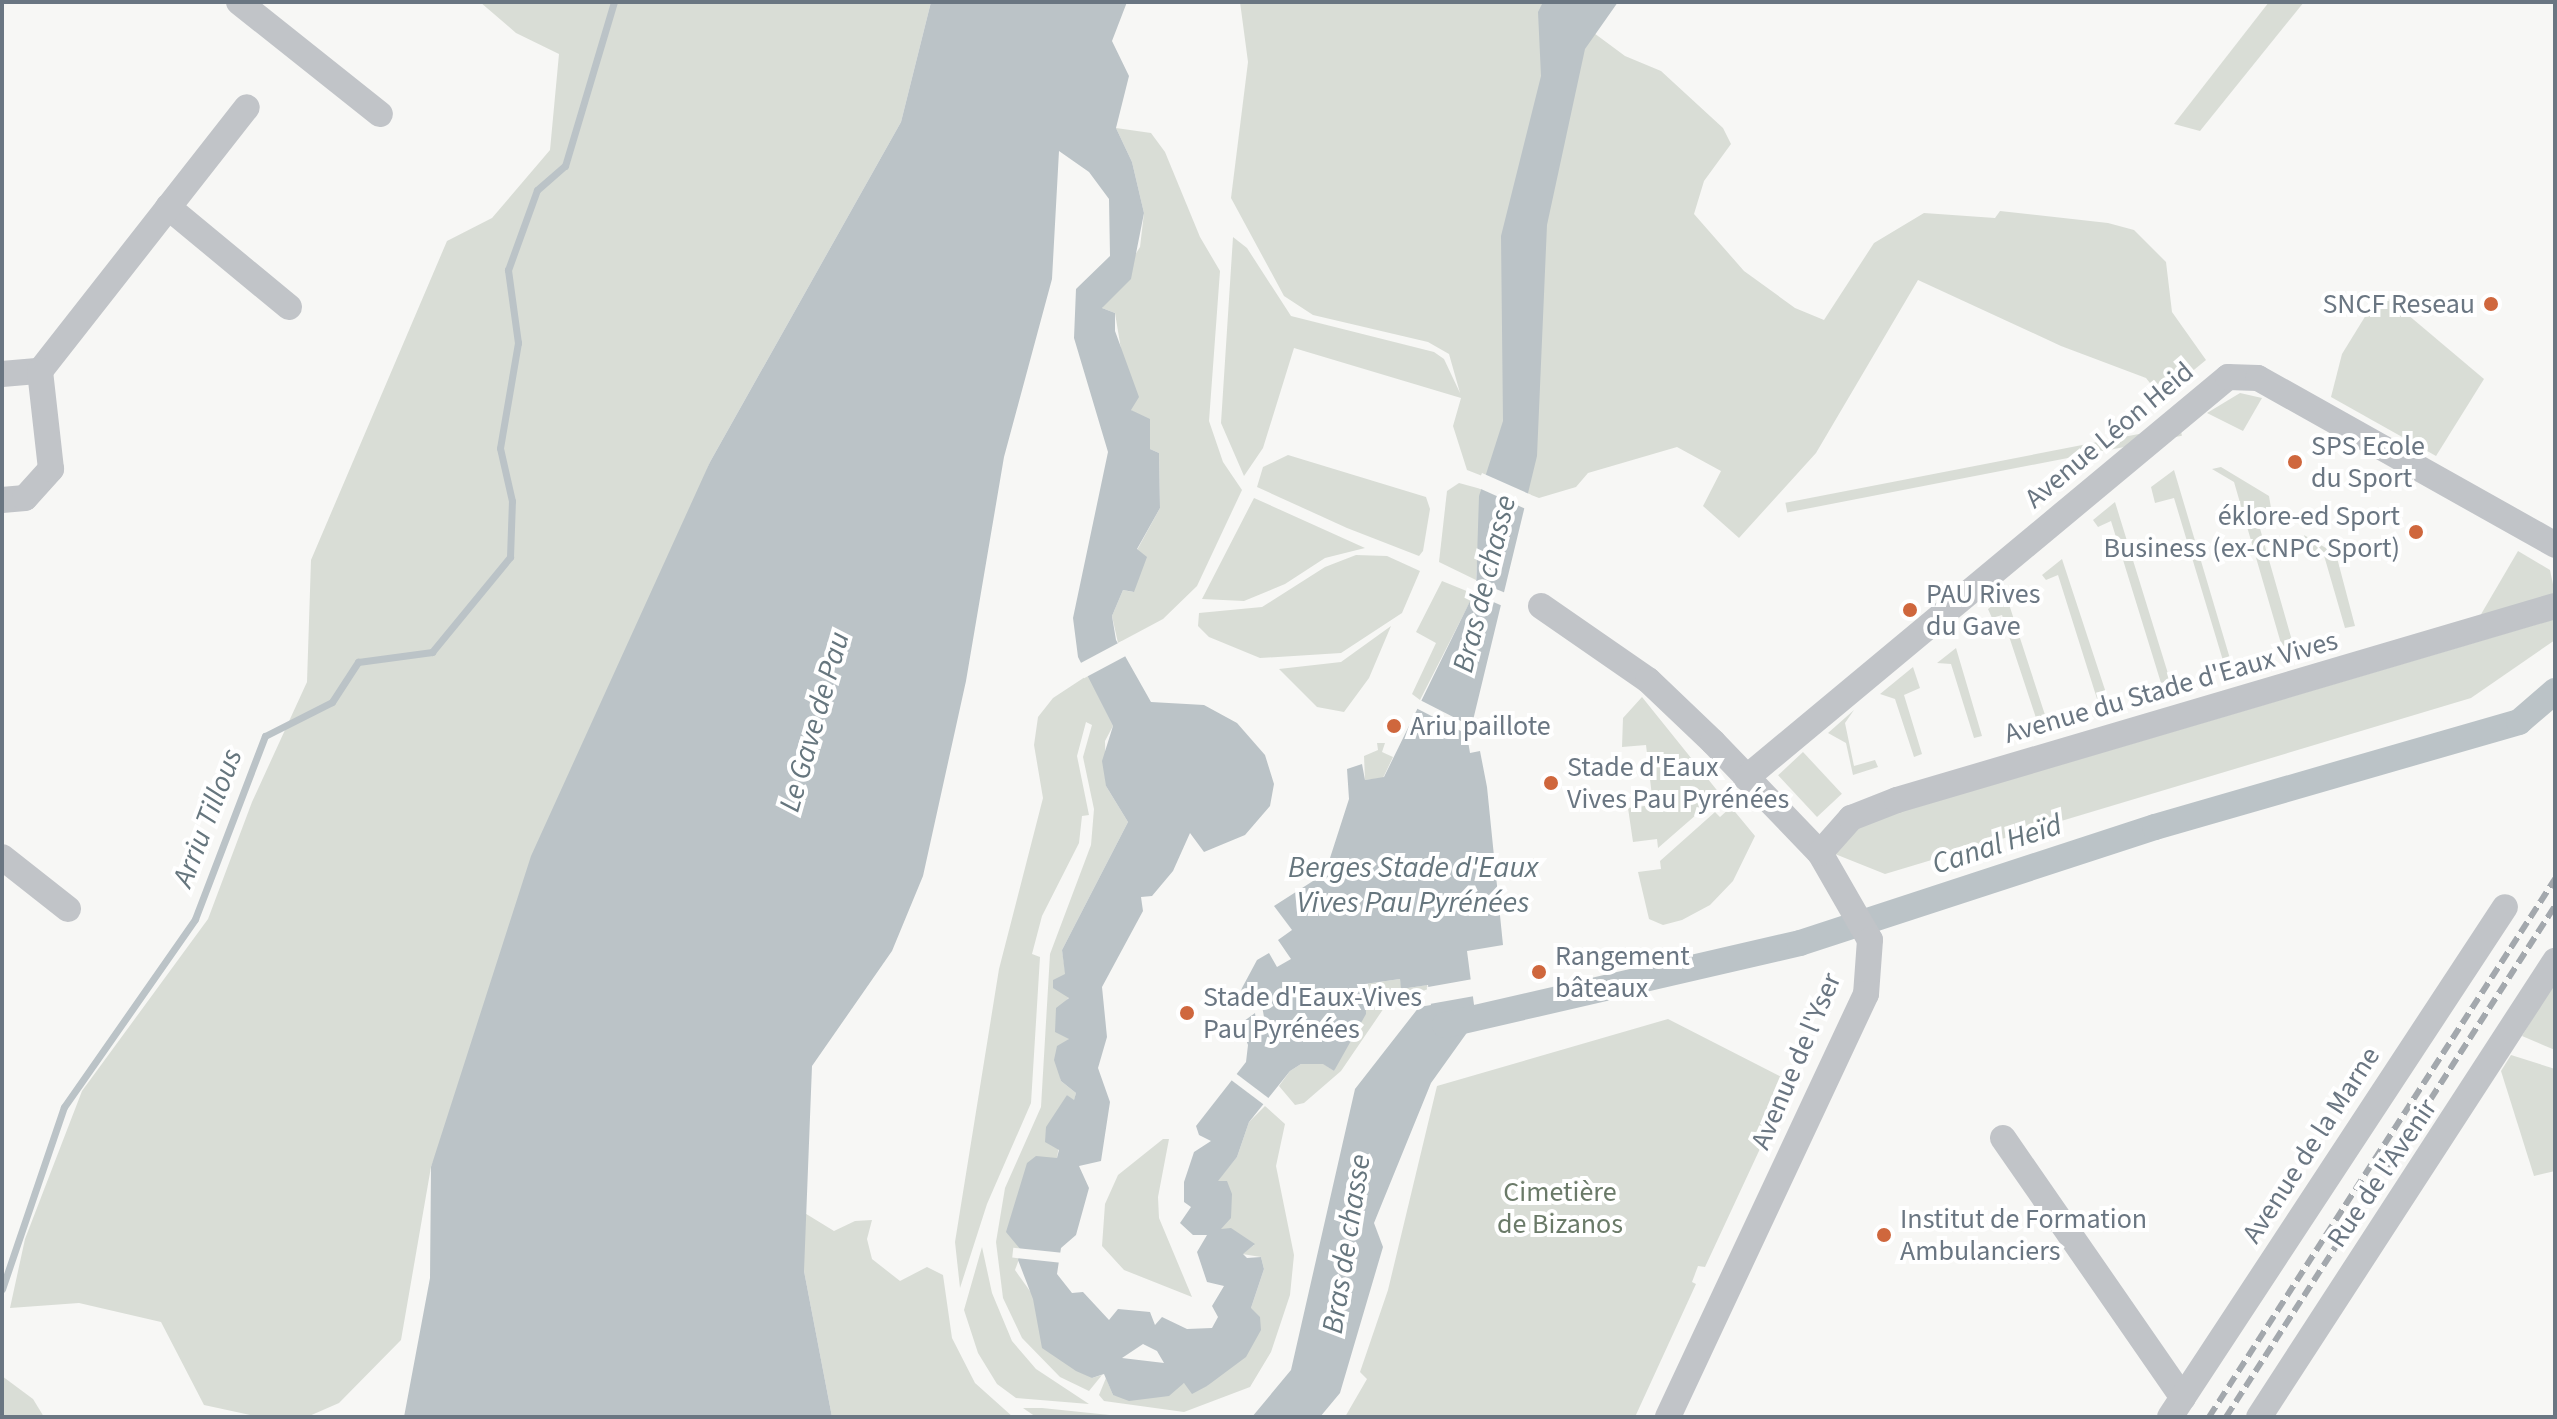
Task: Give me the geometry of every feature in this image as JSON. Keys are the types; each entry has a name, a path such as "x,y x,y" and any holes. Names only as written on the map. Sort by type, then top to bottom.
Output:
{"street":[{"path":"239,2 380,114"},
{"path":"2,500 25,498 51,469 40,371 247,107"},
{"path":"168,207 289,307"},
{"path":"2,374 40,371"},
{"name":"Avenue Léon Heid","path":"1746,778 2228,377 2258,378 2555,545"},
{"name":"Avenue de l'Yser","path":"1541,606 1648,680 1820,853 1870,940 1866,994 1668,1417"},
{"name":"Avenue du Stade d'Eaux Vives","path":"1820,853 1851,818 1897,800 2555,606"},
{"path":"2,857 68,909"},
{"name":"Avenue de la Marne","path":"2176,1407 2505,907"},
{"name":"Rue de l'Avenir","path":"2259,1417 2490,1068 2555,961"},
{"path":"2003,1138 2176,1407"}],"green space":[{"path":"480,2 931,2 901,122 710,462 431,1167 401,1340 339,1403 307,1417 259,1417 204,1405 161,1322 79,1303 10,1308 25,1239 82,1091 208,919 252,802 307,682 311,560 447,241 492,218 550,150 559,54 516,33"},
{"path":"1240,2 1552,2 1625,56 1661,71 1723,128 1731,144 1704,181 1694,214 1744,271 1795,308 1824,320 1874,243 1924,213 1995,218 2000,211 2108,223 2134,230 2166,262 2172,312 2206,360 2161,397 2146,378 2061,346 1918,280 1816,453 1739,538 1703,506 1721,471 1677,447 1588,473 1576,487 1539,498 1467,470 1453,426 1461,398 1294,348 1263,448 1244,476 1221,423 1233,237 1247,248 1291,316 1434,352 1444,359 1460,393 1449,354 1428,342 1313,315 1284,296 1231,198 1248,62"},
{"path":"2269,2 2304,2 2200,131 2174,124"},
{"path":"1116,128 1151,133 1165,152 1200,237 1220,271 1209,421 1223,462 1242,490 1197,586 1163,619 1118,643 1112,616 1123,590 1133,592 1137,550 1160,508 1159,453 1150,449 1138,415 1131,410 1115,313 1102,308 1140,247 1144,213 1132,162"},
{"path":"2388,298 2484,379 2436,456 2331,397 2342,354 2374,302"},
{"path":"2240,393 2262,398 2243,431 2207,413"},
{"path":"2180,426 2182,436 1787,513 1785,503"},
{"path":"1288,455 1426,497 1430,509 1423,551 1419,556 1347,528 1257,487 1263,467"},
{"path":"2221,467 2269,496 2272,514 2257,518 2293,644 2282,647 2234,482 2212,469"},
{"path":"2174,470 2231,662 2224,664 2174,498 2155,503 2151,487"},
{"path":"1459,483 1481,489 1476,580 1439,562 1447,491"},
{"path":"1254,498 1365,548 1325,558 1285,584 1244,601 1202,599"},
{"path":"2115,502 2170,680 2161,683 2111,521 2098,527 2093,520"},
{"path":"2304,535 2336,554 2355,626 2345,628 2323,552 2309,553"},
{"path":"2518,551 2550,570 2555,594 2480,616"},
{"path":"1356,555 1387,556 1420,571 1402,613 1341,653 1260,658 1209,637 1198,626 1199,613 1262,607 1325,567"},
{"path":"2062,559 2108,699 2098,702 2058,575 2046,580 2042,575"},
{"path":"1442,581 1474,594 1420,700 1412,694 1436,643 1416,632"},
{"path":"2006,595 2046,718 2037,721 2002,615 1992,618 1988,609"},
{"path":"2555,619 2555,640 2471,698 1885,874 1835,854 1845,837 1866,822"},
{"path":"1391,626 1369,678 1344,712 1317,707 1279,669 1341,662"},
{"path":"1956,648 1982,736 1974,738 1951,664 1937,663"},
{"path":"1913,667 1920,688 1904,695 1922,754 1914,757 1895,699 1880,694"},
{"path":"1088,675 1113,726 1105,741 1106,786 1128,822 1062,950 1069,997 1062,1006 1069,1039 1059,1072 1061,1081 1076,1093 1074,1101 1067,1095 1057,1158 1015,1270 1092,1378 1102,1375 1089,1391 1060,1377 1022,1338 1003,1298 996,1242 1005,1188 1041,1107 1050,954 1091,845 1094,809 1083,757 1092,725 1086,722 1077,756 1089,815 1082,816 1079,843 1042,916 1032,954 1040,957 1031,1103 987,1204 960,1288 955,1242 999,969 1043,798 1034,745 1038,717 1053,698"},
{"path":"1642,697 1720,794 1658,848 1657,839 1633,842 1628,808 1653,805 1646,745 1622,747 1623,718"},
{"path":"1854,710 1845,723 1854,766 1875,760 1878,767 1853,775 1846,743 1828,733"},
{"path":"1377,743 1385,743 1382,752 1393,757 1383,778 1365,780 1364,756 1378,750"},
{"path":"1803,752 1842,794 1817,817 1778,775"},
{"path":"1731,807 1755,836 1733,881 1710,905 1682,920 1663,925 1649,919 1638,872 1661,869 1660,861 1715,812 1720,817"},
{"path":"1400,979 1402,989 1427,985 1428,989 1386,1005 1341,1071 1304,1103 1295,1105 1279,1086 1290,1071 1301,1064 1324,1064 1334,1071 1365,984"},
{"path":"2555,981 2555,1050 2522,1036"},
{"name":"Cimetière de Bizanos","path":"1668,1019 1791,1082 1705,1267 1698,1266 1692,1282 1696,1284 1635,1417 1345,1417 1367,1379 1360,1372 1388,1290 1437,1086"},
{"path":"2511,1055 2555,1069 2555,1171 2534,1176 2501,1071"},
{"path":"1265,1106 1285,1124 1276,1166 1294,1255 1290,1295 1271,1352 1250,1387 1184,1412 1104,1401 1099,1395 1106,1378 1113,1395 1143,1399 1184,1383 1207,1386 1215,1376 1251,1308 1264,1269 1261,1257 1242,1254 1254,1245 1221,1229 1217,1181 1237,1157 1249,1122"},
{"path":"1163,1139 1169,1139 1158,1197 1159,1218 1192,1297 1124,1270 1102,1246 1105,1204 1118,1175"},
{"path":"803,1212 834,1231 855,1221 872,1220 867,1239 872,1259 900,1281 927,1267 943,1275 952,1338 975,1383 1013,1417 832,1417 804,1271"},
{"path":"982,1247 992,1293 1012,1341 1036,1369 1089,1404 1016,1398 997,1384 978,1353 964,1310"},
{"path":"2,1376 33,1399 44,1417 2,1417"},
{"path":"1023,1408 1042,1408 1129,1417 1036,1417"}],"water":[{"path":"931,2 1127,2 1112,41 1129,76 1116,128 1132,162 1144,213 1131,279 1102,308 1115,313 1115,331 1139,397 1131,410 1150,419 1150,449 1159,453 1160,508 1137,549 1147,557 1134,592 1123,590 1112,616 1116,640 1151,702 1204,705 1237,723 1265,755 1274,784 1270,806 1245,835 1204,852 1190,833 1173,871 1152,896 1141,897 1143,911 1102,987 1107,1037 1098,1068 1110,1102 1101,1161 1079,1166 1089,1188 1076,1235 1061,1248 1057,1274 1072,1293 1083,1292 1109,1320 1118,1309 1150,1312 1155,1325 1162,1317 1187,1329 1212,1328 1218,1317 1212,1306 1224,1286 1207,1282 1197,1252 1207,1235 1193,1235 1180,1223 1191,1207 1184,1202 1184,1182 1194,1152 1211,1141 1199,1135 1196,1126 1246,1062 1248,1045 1240,1024 1255,1013 1256,1020 1264,1017 1261,1000 1247,1010 1237,1003 1257,960 1269,953 1277,967 1291,959 1278,940 1292,930 1274,906 1313,881 1330,858 1349,799 1347,769 1362,764 1365,780 1384,777 1476,589 1479,496 1503,421 1501,236 1541,76 1538,12 1543,2 1618,2 1585,49 1547,225 1537,456 1468,741 1470,753 1480,751 1487,787 1503,945 1467,951 1476,1020 1431,1083 1374,1223 1383,1247 1340,1393 1320,1417 1252,1417 1291,1370 1355,1089 1419,1007 1431,1005 1428,985 1401,989 1400,979 1365,984 1366,1014 1334,1071 1323,1064 1301,1064 1290,1071 1249,1122 1237,1157 1218,1181 1227,1181 1232,1194 1231,1218 1221,1229 1231,1228 1255,1244 1243,1254 1247,1258 1261,1257 1264,1269 1251,1308 1260,1317 1261,1330 1246,1357 1207,1386 1192,1394 1184,1383 1169,1396 1129,1401 1113,1395 1104,1374 1092,1378 1042,1348 1033,1299 1018,1260 1021,1250 1006,1232 1027,1163 1036,1156 1057,1158 1059,1150 1045,1142 1046,1127 1067,1095 1074,1100 1076,1093 1061,1081 1054,1060 1057,1046 1069,1039 1055,1032 1056,1008 1069,998 1053,988 1053,980 1065,974 1062,950 1128,822 1106,786 1102,761 1113,726 1078,657 1073,618 1108,452 1074,338 1076,289 1110,256 1109,199 1089,172 1059,151 1052,279 1004,457 966,681 923,876 892,951 812,1066 804,1271 832,1417 404,1417 430,1278 431,1167 531,856 710,462 901,122","holes":["1143,1344 1157,1351 1164,1363 1122,1358"]}],"pier":[{"path":"1482,473 1531,495 1525,509 1476,487"},
{"path":"1472,579 1508,594 1505,607 1470,592"},
{"path":"1122,641 1129,654 1084,678 1077,665"},
{"path":"1420,700 1475,728 1471,736 1416,708"},
{"path":"1473,979 1476,996 1430,1004 1427,987"},
{"path":"1234,1072 1273,1101 1268,1108 1229,1078"},
{"path":"1013,1248 1064,1253 1063,1263 1012,1258"}],"waterway":[{"name":"Arriu Tillous","path":"2,1289 64,1107 195,919 265,736 332,702 358,662 432,652 510,557 512,501 500,448 518,343 508,270 537,190 565,166 614,2"},
{"name":"Canal Heïd","path":"1445,1025 1800,943 2155,827 2519,722 2555,691"}],"railway":[{"path":"2209,1417 2555,879"},
{"path":"2226,1417 2555,906"}],"place":[{"name":"SNCF Reseau","path":"2491,304"},
{"name":"SPS Ecole du Sport","path":"2295,462"},
{"name":"éklore-ed Sport Business (ex-CNPC Sport)","path":"2416,532"},
{"name":"PAU Rives du Gave","path":"1910,610"},
{"name":"Ariu paillote","path":"1394,726"},
{"name":"Stade d'Eaux Vives Pau Pyrénées","path":"1551,783"},
{"name":"Rangement bâteaux","path":"1539,972"},
{"name":"Stade d'Eaux-Vives Pau Pyrénées","path":"1187,1013"},
{"name":"Institut de Formation Ambulanciers","path":"1884,1235"}],"water label":[{"name":"Bras de chasse","path":"1485,584"},
{"name":"Le Gave de Pau","path":"815,722"},
{"name":"Berges Stade d'Eaux Vives Pau Pyrénées","path":"1413,885"},
{"name":"Bras de chasse","path":"1347,1244"}]}
